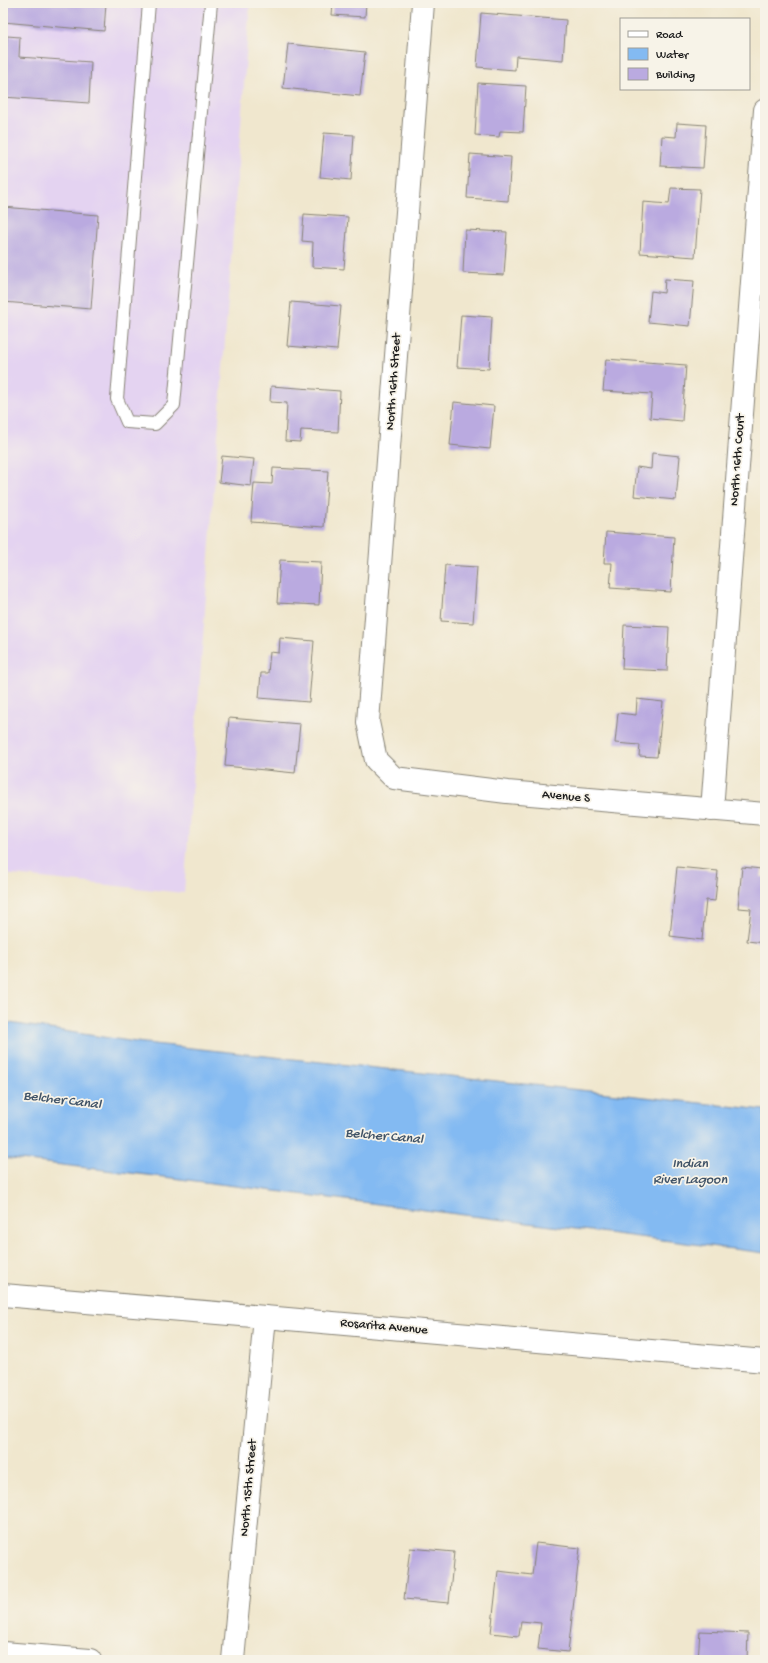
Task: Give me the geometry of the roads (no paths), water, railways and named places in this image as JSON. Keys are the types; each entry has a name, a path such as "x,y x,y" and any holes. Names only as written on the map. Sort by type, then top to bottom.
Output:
{"street":[{"name":"North 16th Street","path":"376,760 368,722 423,3"},
{"name":"North 16th Court","path":"712,810 765,110"},
{"name":"Avenue S","path":"376,760 394,778 507,792 765,814"},
{"name":"Rosarita Avenue","path":"3,1296 265,1317 765,1361"},
{"name":"North 15th Street","path":"233,1660 265,1317"},
{"path":"3,1653 90,1660"}],"lane":[{"path":"149,3 117,399 127,422 155,424 174,405 211,3"}],"water":[{"name":"Indian River Lagoon","path":"3,1022 136,1042 765,1110 765,1253 3,1158"}],"water label":[{"name":"Belcher Canal","path":"62,1101"},
{"name":"Belcher Canal","path":"384,1137"}]}
